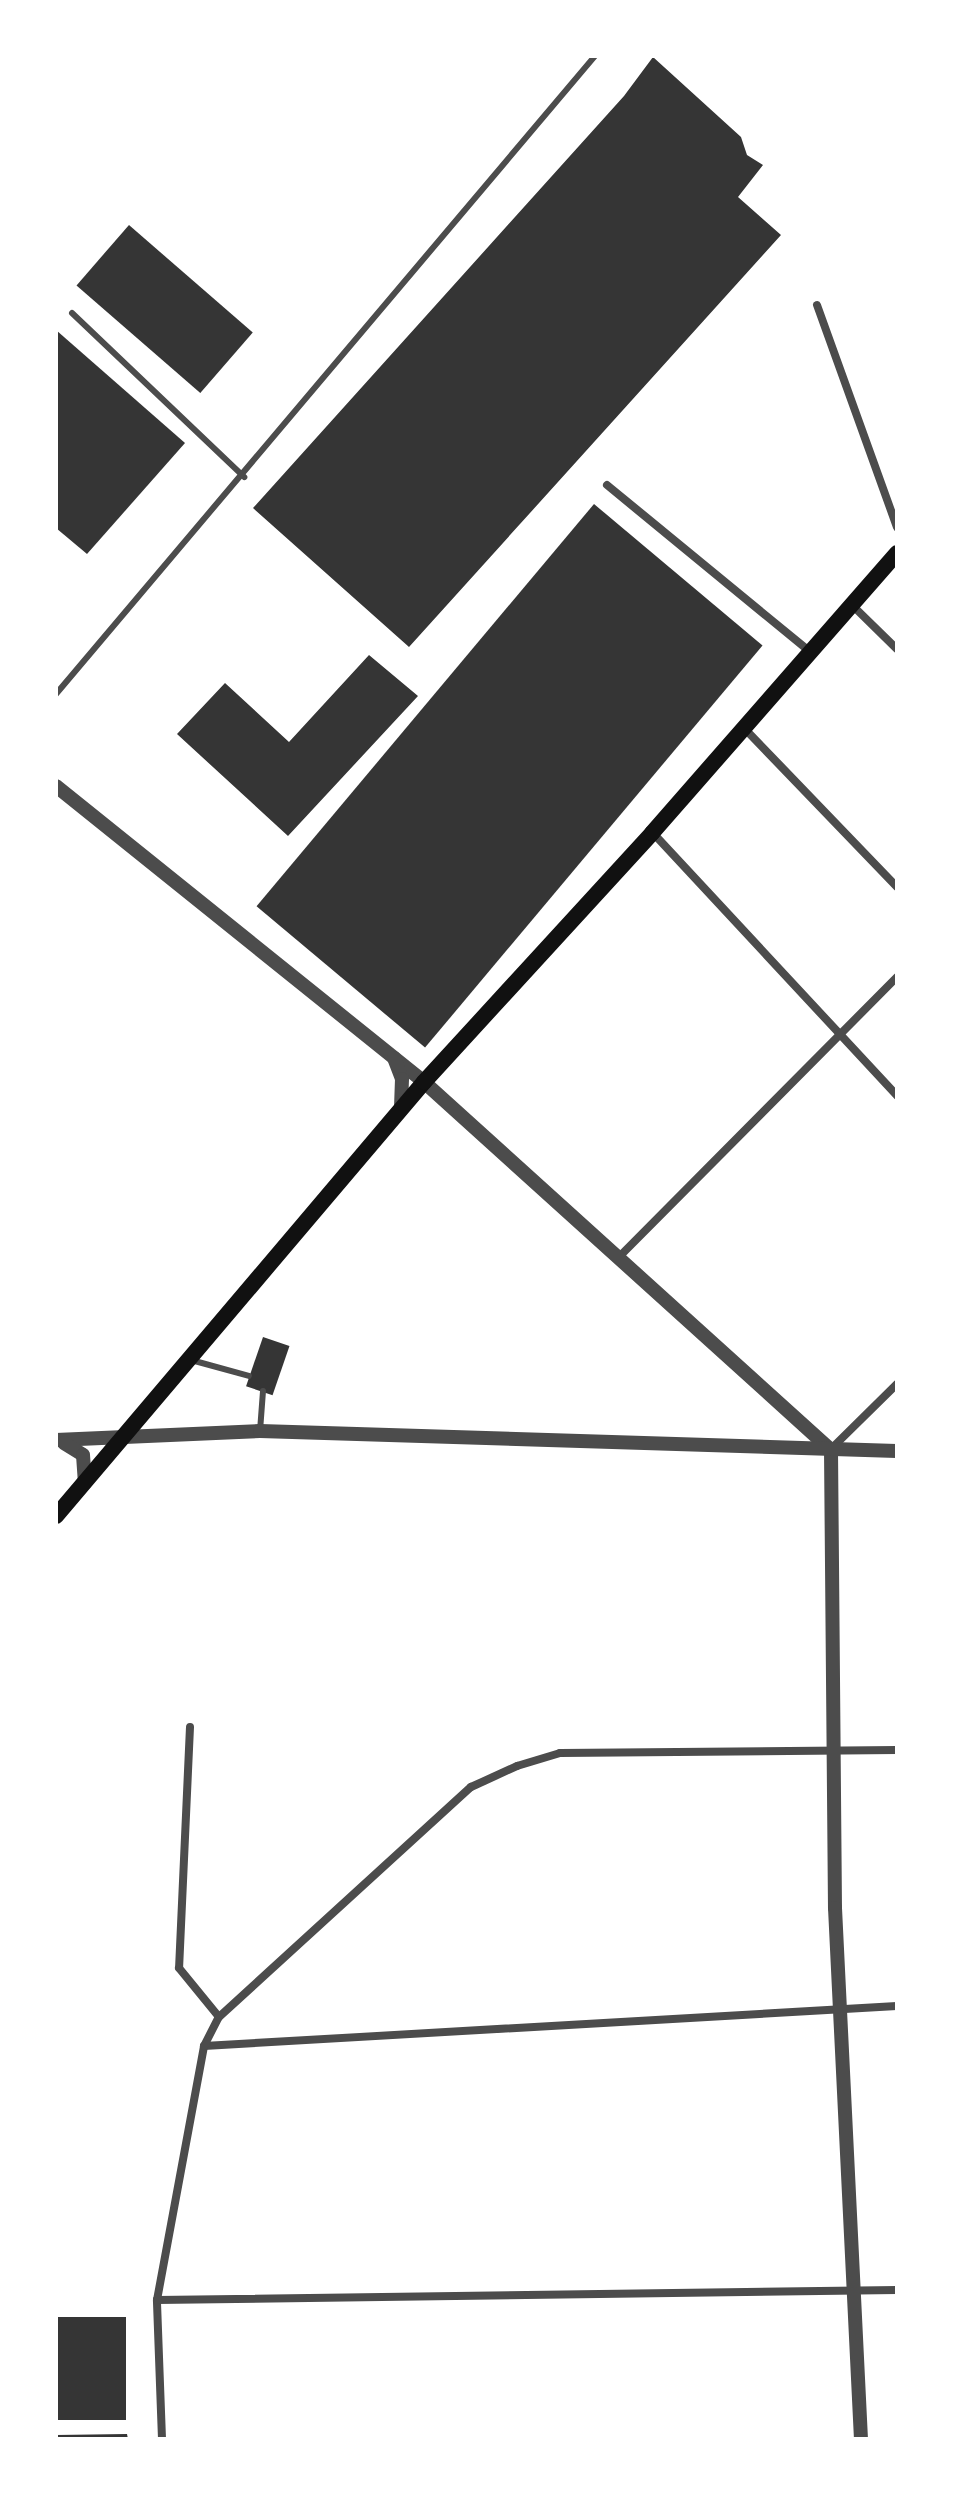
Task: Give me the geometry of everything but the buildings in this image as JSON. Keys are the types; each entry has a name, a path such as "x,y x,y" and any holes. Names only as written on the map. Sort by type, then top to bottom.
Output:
{"main road":[{"path":"56,1516 424,1082 652,833 897,553"}],"street":[{"path":"817,305 897,527"},
{"path":"607,485 811,652"},
{"path":"852,605 897,649"},
{"path":"744,728 897,887"},
{"path":"56,786 424,1082 831,1450"},
{"path":"652,833 897,1096"},
{"path":"617,1259 897,977"},
{"path":"394,1057 402,1079 401,1110"},
{"path":"861,2439 858,2291 831,1751 831,1450 897,1384"},
{"path":"56,1440 260,1431 897,1451"},
{"path":"56,1440 75,1445 83,1455 85,1483"},
{"path":"190,1727 179,1968 219,2017"},
{"path":"162,2439 157,2300 204,2046 219,2017 471,1787 517,1766 560,1753 897,1750"},
{"path":"204,2046 897,2006"},
{"path":"157,2300 897,2290"}],"lane":[{"path":"56,694 244,477 595,56"},
{"path":"72,313 244,477"},
{"path":"189,1359 249,1376"},
{"path":"260,1431 263,1391"}]}
